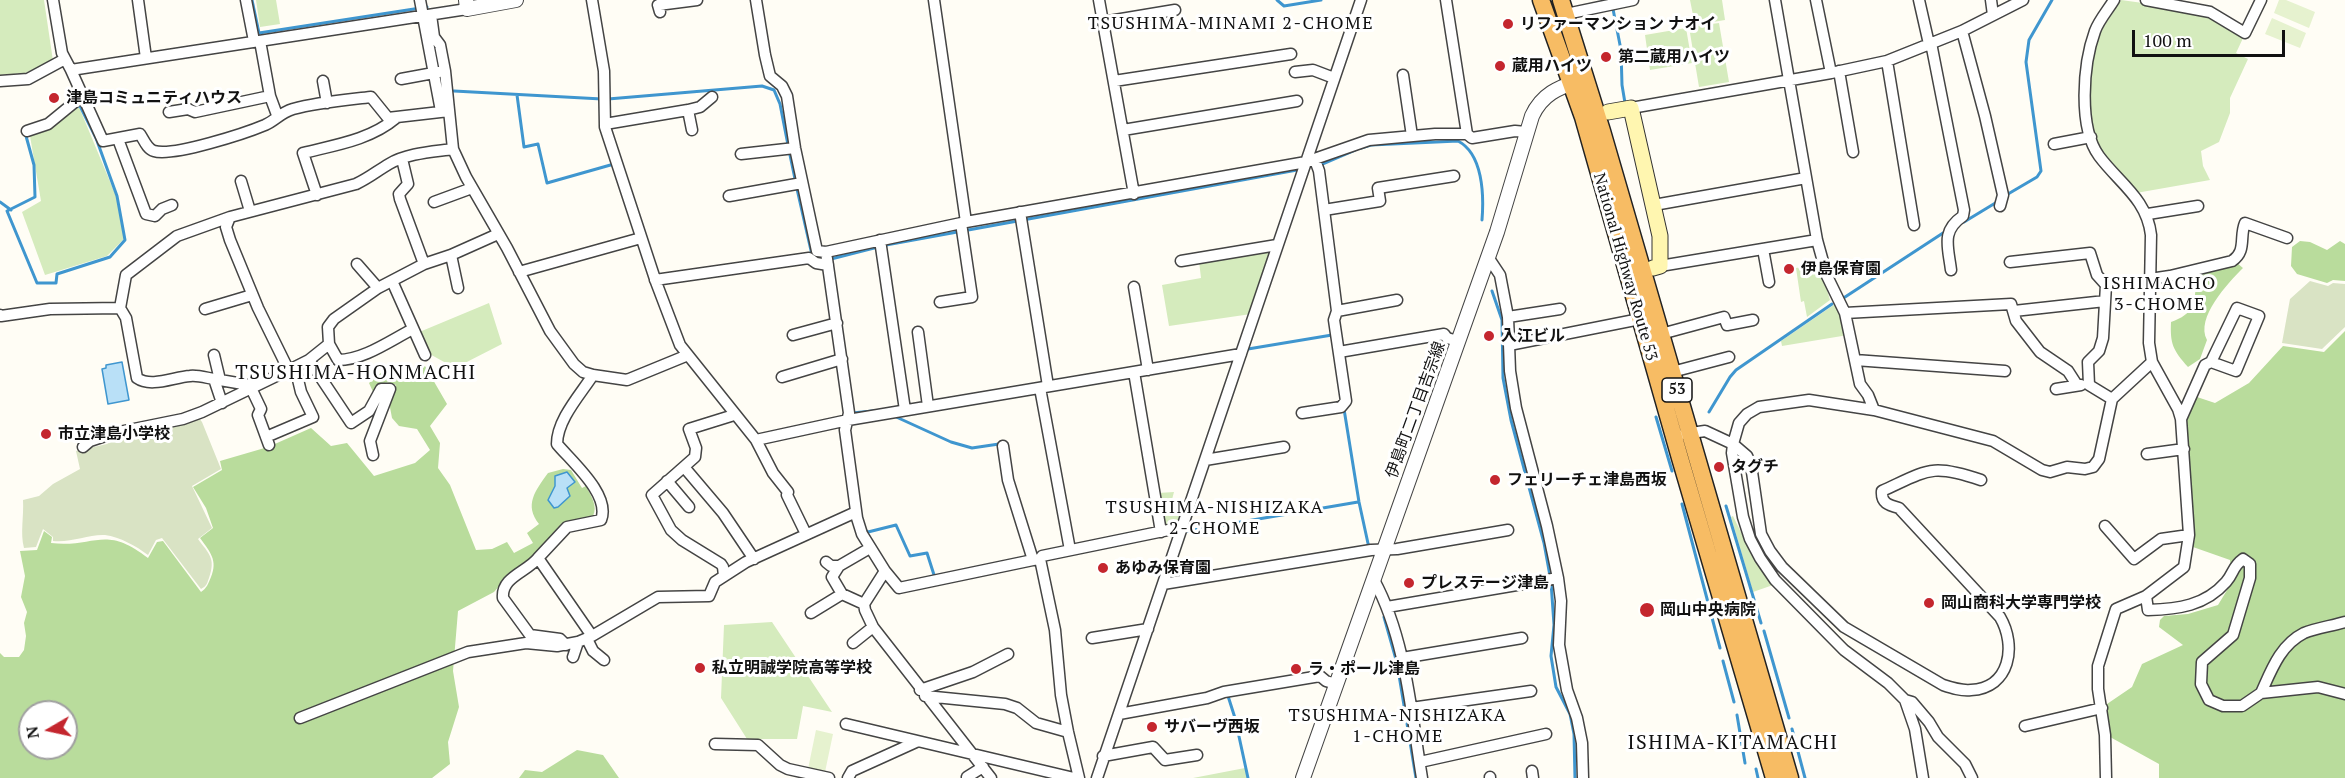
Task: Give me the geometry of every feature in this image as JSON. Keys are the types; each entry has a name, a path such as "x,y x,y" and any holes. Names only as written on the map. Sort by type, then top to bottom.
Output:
{"highway":[{"name":"National Highway Route 53","path":"1541,0 1548,22 1596,114 1646,270 1672,372 1682,435"},
{"name":"53","path":"1548,0 1548,22"},
{"name":"National Highway Route 53","path":"1564,7 1578,81"},
{"name":"National Highway Route 53","path":"1646,270 1640,319 1682,435 1760,704 1774,778"},
{"name":"National Highway Route 53","path":"1760,704 1790,778"}],"main road":[{"path":"1596,114 1631,108 1660,236 1646,270"}],"street":[{"path":"53,0 62,53 103,141 118,139 125,135 140,134 150,149 154,151 188,149 268,124 277,115 293,109 371,98 388,118 445,111"},
{"path":"138,0 146,58"},
{"path":"246,0 270,96 277,115"},
{"path":"0,81 27,79 68,64 146,58 257,41 423,9 516,0"},
{"path":"592,0 604,71 605,124 655,280 680,345 756,440 773,473 788,492 787,495 806,534"},
{"path":"756,0 770,76 782,86 787,96 795,148 817,250 826,252 1134,194 1314,164 1369,140 1467,134 1472,138 1515,131 1526,132"},
{"path":"934,0 972,297 940,302"},
{"path":"1099,0 1134,194"},
{"path":"1096,778 1277,245 1314,164 1334,78 1361,0"},
{"path":"1446,0 1467,134"},
{"path":"1564,7 1633,0"},
{"path":"1775,0 1817,240 1827,276 1845,313 1860,384 1868,395 1874,410"},
{"path":"1816,0 1853,152"},
{"path":"1919,0 1964,210 1963,216 1953,222 1949,230 1947,240 1951,270"},
{"path":"1991,0 1993,15"},
{"path":"1631,108 1887,61 1962,31 2023,0"},
{"path":"2106,778 2105,735 2098,689 2098,666 2116,609 2146,596 2184,567 2189,535 2181,419 2178,409 2152,362 2149,343 2151,235 2148,214 2099,156 2091,137 2086,113 2088,60 2095,32 2114,0"},
{"path":"2146,0 2210,12 2245,33 2261,0"},
{"path":"660,12 658,4 699,3"},
{"path":"423,9 434,37 440,45 445,71 445,111"},
{"path":"423,9 432,73 445,111 453,150 550,331 574,364 583,372 627,380 688,355"},
{"path":"1102,22 1175,10"},
{"path":"1962,31 2003,195 2000,206"},
{"path":"1114,81 1291,54"},
{"path":"1887,61 1914,225"},
{"path":"1295,72 1313,70 1334,78"},
{"path":"401,79 445,71"},
{"path":"1403,75 1412,136"},
{"path":"323,81 327,103"},
{"name":"伊島町二丁目吉宗線","path":"1303,778 1488,258 1512,188 1526,132 1538,103 1554,90 1578,81"},
{"path":"169,112 188,109 195,112 270,96"},
{"path":"27,131 48,124 81,97"},
{"path":"605,124 700,107 712,97"},
{"path":"1123,130 1298,101"},
{"path":"688,110 692,130"},
{"path":"317,195 303,153 352,142 396,118"},
{"path":"2054,144 2091,137"},
{"path":"118,139 146,214 154,216 162,208 172,205"},
{"path":"741,154 795,148"},
{"path":"253,387 191,375 168,380 140,380 137,378 126,318 120,309 126,275 177,236 250,211 356,183 409,156 453,150"},
{"path":"402,159 408,184 399,194 400,199 424,264"},
{"path":"1302,413 1342,405 1346,400 1334,320 1337,311 1324,210 1314,164"},
{"path":"1324,210 1380,201 1378,188 1454,176"},
{"path":"1654,205 1806,178"},
{"path":"241,181 250,211"},
{"path":"729,196 802,183"},
{"path":"434,202 472,188"},
{"path":"2148,214 2198,206"},
{"path":"230,217 227,224 228,234 252,295 292,368 313,417 267,441 258,415 261,409 253,387"},
{"path":"1021,217 1044,387 1070,550"},
{"path":"2150,279 2232,261 2237,258 2243,247 2241,231 2245,223 2287,238"},
{"path":"413,329 370,351 345,360 338,360 329,344 328,327 334,319 378,288 424,264 451,255 498,234"},
{"path":"519,272 641,238"},
{"path":"880,240 904,410"},
{"path":"1646,270 1817,240"},
{"path":"1180,261 1277,245"},
{"path":"1763,249 1769,282"},
{"path":"826,252 842,359 848,420 845,430 856,512 862,534 885,571 899,588 1183,527"},
{"path":"2010,262 2090,253 2097,275 2106,285 2103,338 2099,351 2088,362 2089,385"},
{"path":"451,255 458,288"},
{"path":"655,280 809,258 816,263 828,265"},
{"path":"1488,258 1500,274 1508,317 1510,371 1516,408 1546,526 1552,579 1561,601 1559,645 1567,690 1577,718 1582,743 1582,778"},
{"path":"357,264 378,288"},
{"path":"392,281 424,355"},
{"path":"1134,287 1148,370"},
{"path":"205,309 252,295"},
{"path":"1337,311 1396,300"},
{"path":"2014,311 2105,301"},
{"path":"1845,313 2011,304 2016,321 2040,352 2068,371 2077,385"},
{"path":"2181,419 2205,365 2211,362 2237,308 2259,316 2236,371 2211,362"},
{"path":"0,315 50,309 120,309"},
{"path":"1508,317 1560,309"},
{"path":"1661,334 1724,317 1727,325 1753,320"},
{"path":"1509,345 1640,319"},
{"path":"793,335 837,323"},
{"path":"918,332 928,406"},
{"path":"1339,352 1444,334 1447,338 1458,341"},
{"path":"83,447 90,441 114,433 183,419 222,404 309,360 329,344"},
{"path":"756,440 904,410 1241,354"},
{"path":"214,355 222,404"},
{"path":"1672,372 1729,357"},
{"path":"782,377 842,359"},
{"path":"309,360 351,423 369,411 381,389 390,389 370,441 373,455"},
{"path":"1855,360 2005,371"},
{"path":"1923,778 1915,729 1905,700 1888,683 1844,650 1775,580 1750,539 1743,517 1732,453 1739,423 1747,414 1759,407 1809,400 1874,410 1993,441 2042,470 2050,472 2067,467 2085,469 2093,467 2099,459 2112,399 2152,362"},
{"path":"1134,372 1161,532"},
{"path":"566,645 560,639 530,635 503,598 502,592 507,582 538,558 567,527 600,520 603,514 602,503 595,489 557,444 557,435 563,421 593,375"},
{"path":"2056,389 2089,385 2112,399"},
{"path":"724,576 721,564 670,530 652,495 697,454 689,429 734,415"},
{"path":"1682,435 1705,431 1733,444 1747,456 1751,465 1761,534 1770,551 1782,567 1844,627 1943,685 1958,690 1974,690 1994,682 2004,670 2010,655 2007,628 2000,617 1899,508 1886,504 1881,498 1882,491 1923,472 1937,469 1952,470 1981,480"},
{"path":"1003,446 1008,480 1036,560 1055,630 1066,732 1079,778"},
{"path":"1204,460 1284,447"},
{"path":"2146,454 2184,449"},
{"path":"684,467 723,513 754,559"},
{"path":"667,481 690,507"},
{"path":"300,718 468,652 526,643 566,645 586,639 658,597 709,596 715,582 724,576 754,559 856,512"},
{"path":"2105,526 2134,559 2162,539 2189,535"},
{"path":"1163,584 1508,530"},
{"path":"864,603 842,594 832,577 839,566 870,548"},
{"path":"538,558 593,651 604,660"},
{"path":"2146,596 2148,610 2178,609 2202,602 2214,595 2228,579 2235,565 2243,560 2250,564 2250,578 2233,635 2202,662 2201,684 2209,700 2223,706 2242,706 2261,693 2318,687 2345,694"},
{"path":"826,562 831,566 839,566"},
{"path":"885,571 864,603 873,627 991,778"},
{"path":"1387,607 1552,579"},
{"path":"1374,580 1387,607 1402,658 1422,778"},
{"path":"811,613 842,594"},
{"path":"2261,693 2276,660 2291,642 2305,633 2345,622"},
{"path":"853,644 873,627"},
{"path":"1092,638 1148,629"},
{"path":"1402,658 1522,638"},
{"path":"573,657 586,639"},
{"path":"923,693 1008,654"},
{"path":"1119,714 1207,698 1224,692 1320,676 1336,684"},
{"path":"1411,708 1531,691"},
{"path":"923,693 1005,704 1017,708 1035,723 1066,732"},
{"path":"1905,700 1912,702 1938,736 1965,764 1972,778"},
{"path":"2025,726 2102,708"},
{"path":"846,724 1074,778"},
{"path":"1420,762 1546,734"},
{"path":"849,778 852,771 916,742"},
{"path":"715,744 758,745 780,765 788,769 828,778"},
{"path":"1103,756 1153,747 1165,760 1197,755"},
{"path":"967,777 983,767"}],"green space":[{"path":"0,0 44,0 53,61 25,73 0,75"},
{"path":"256,0 276,0 280,24 260,27"},
{"path":"1690,0 1722,0 1725,20 1695,25"},
{"path":"2121,0 2209,14 2244,36 2236,53 2248,59 2230,98 2230,113 2219,142 2201,151 2203,166 2210,180 2136,193 2100,150 2089,109 2091,62 2099,36"},
{"path":"2279,0 2286,0 2315,12 2309,28 2274,13"},
{"path":"2272,18 2306,33 2300,48 2265,34"},
{"path":"1719,23 1729,82 1699,87 1689,27"},
{"path":"1686,28 1692,63 1650,70 1645,35"},
{"path":"79,107 116,196 124,239 107,256 45,275 22,212 41,201 30,136 52,126"},
{"path":"2300,241 2310,242 2327,250 2340,241 2345,244 2345,281 2333,280 2327,283 2297,274 2291,266 2292,247"},
{"path":"1266,250 1271,255 1251,314 1169,326 1162,285 1201,278 1199,261"},
{"path":"2237,263 2243,268 2215,301 2205,322 2204,331 2207,340 2200,359 2188,367 2174,346 2171,322 2179,319 2192,307 2196,281 2205,273"},
{"path":"1819,264 1830,300 1807,317 1804,301 1801,302 1796,268"},
{"path":"2310,281 2328,286 2333,283 2345,284 2345,327 2322,349 2282,343 2290,299"},
{"path":"1838,302 1848,335 1782,346 1781,341"},
{"path":"489,303 502,344 455,368 426,352 417,333"},
{"path":"2345,331 2345,778 2159,778 2159,764 2110,737 2107,704 2132,687 2142,664 2183,645 2159,627 2160,620 2164,616 2188,614 2218,605 2232,582 2230,560 2193,547 2195,538 2184,420 2197,397 2215,403 2249,383 2283,346 2324,352"},
{"path":"425,366 447,404 430,426 440,443 438,468 450,485 476,550 492,549 507,542 514,553 533,543 527,533 539,524 532,511 533,498 548,473 563,469 571,470 582,488 586,486 595,508 593,516 562,523 532,557 510,574 494,592 458,611 453,671 459,707 448,742 450,764 432,778 0,778 0,653 4,657 19,657 24,650 26,636 24,623 27,612 21,597 25,576 20,551 37,550 44,531 52,537 51,543 110,540 121,542 148,558 157,542 163,541 201,592 208,584 214,566 212,556 200,538 213,528 206,508 193,487 222,470 220,461 268,447 311,428 331,446 347,443 374,476 415,463 430,450 417,429 399,426 392,418 389,402 391,403 396,385 389,382 383,384 374,394 369,383 381,373 396,370 412,373"},
{"path":"198,417 221,469 192,486 212,528 198,539 208,553 212,566 207,584 203,588 201,589 162,538 156,540 148,555 128,542 111,536 99,535 53,541 53,537 43,529 36,547 24,548 23,500 39,496 53,484 80,469 76,451 107,444 114,440 114,437"},
{"path":"1174,492 1170,507 1181,513 1177,525 1164,527 1158,493"},
{"path":"1733,516 1756,563 1773,585 1753,592 1731,517"},
{"path":"772,622 832,712 803,706 797,739 747,739 721,698 724,625"},
{"path":"816,730 833,734 825,772 808,769"},
{"path":"577,750 603,755 619,778 519,778 525,770 542,772"},
{"path":"1245,768 1247,778 1193,778"}],"water":[{"path":"122,362 129,400 108,404 102,369 106,368 106,365"},
{"path":"567,472 575,482 567,488 570,496 554,508 548,500 555,486 555,476"}],"waterway":[{"path":"252,0 259,33 427,7"},
{"path":"1277,0 1284,6 1321,0"},
{"path":"2008,194 2037,177 2041,171 2026,62 2029,40 2052,0"},
{"path":"1613,9 1621,50 1625,103"},
{"path":"608,99 762,86 774,90 780,104 788,145"},
{"path":"454,91 602,99"},
{"path":"517,95 524,147 538,144 547,183 614,164"},
{"path":"76,106 80,106 96,138 117,196 125,240 110,257 57,274 56,283 37,283 7,211 35,197 34,165 26,136 50,126 76,106"},
{"path":"1361,148 1371,145 1458,141 1473,155 1477,165 1482,187 1482,220"},
{"path":"1320,165 1355,150"},
{"path":"790,155 795,179"},
{"path":"886,245 1297,170"},
{"path":"797,189 812,255"},
{"path":"0,202 11,210"},
{"path":"1964,222 1997,202"},
{"path":"1842,299 1943,233"},
{"path":"831,259 878,247"},
{"path":"1492,291 1502,320 1503,378 1511,420 1544,543 1550,576"},
{"path":"1709,412 1736,370 1832,304"},
{"path":"1248,349 1332,335"},
{"path":"1344,409 1369,548"},
{"path":"852,413 883,410"},
{"path":"894,416 951,442 972,448 999,444"},
{"path":"1656,417 1672,471"},
{"path":"1188,531 1358,502"},
{"path":"1682,504 1720,648"},
{"path":"1726,506 1761,623"},
{"path":"865,530 868,532 896,525 910,556 927,553 935,578"},
{"path":"1551,582 1554,625 1551,656 1556,687 1570,714 1574,734 1575,778"},
{"path":"1384,617 1397,663 1416,778"},
{"path":"1764,631 1789,718"},
{"path":"1723,661 1734,702"},
{"path":"1228,696 1248,778"},
{"path":"1737,715 1745,763"},
{"path":"1792,729 1805,778"},
{"path":"1756,769 1758,778"}],"place":[{"name":"リファーマンション ナオイ","path":"1508,24"},
{"name":"第二蔵用ハイツ","path":"1606,57"},
{"name":"蔵用ハイツ","path":"1500,66"},
{"name":"津島コミュニティハウス","path":"54,98"},
{"name":"伊島保育園","path":"1789,269"},
{"name":"入江ビル","path":"1489,336"},
{"name":"市立津島小学校","path":"46,434"},
{"name":"タグチ","path":"1719,467"},
{"name":"フェリーチェ津島西坂","path":"1495,480"},
{"name":"あゆみ保育園","path":"1103,568"},
{"name":"プレステージ津島","path":"1409,583"},
{"name":"岡山商科大学専門学校","path":"1929,603"},
{"name":"岡山中央病院","path":"1647,610"},
{"name":"私立明誠学院高等学校","path":"700,668"},
{"name":"ラ・ポール津島","path":"1296,669"},
{"name":"サバーヴ西坂","path":"1152,727"}],"district":[{"name":"TSUSHIMA-MINAMI 2-CHOME","path":"1231,24"},
{"name":"ISHIMACHO 3-CHOME","path":"2160,294"},
{"name":"TSUSHIMA-HONMACHI","path":"356,373"},
{"name":"TSUSHIMA-NISHIZAKA 2-CHOME","path":"1215,518"},
{"name":"TSUSHIMA-NISHIZAKA 1-CHOME","path":"1398,726"},
{"name":"ISHIMA-KITAMACHI","path":"1733,743"}]}
